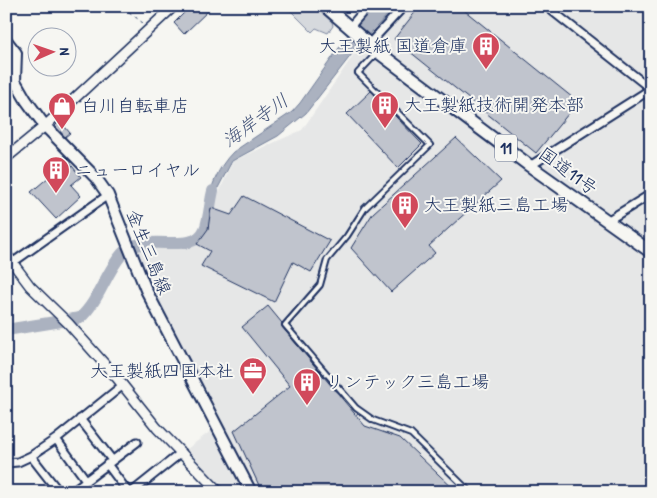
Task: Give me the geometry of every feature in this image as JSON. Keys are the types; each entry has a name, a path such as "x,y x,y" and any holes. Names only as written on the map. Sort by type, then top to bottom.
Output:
{"highway":[{"name":"国道11号","path":"325,6 366,43 530,166 651,252"}],"main road":[{"name":"金生三島線","path":"6,40 16,53 13,79 26,100 45,126 96,178 108,195 130,254 150,299 251,492"}],"street":[{"path":"6,158 45,126 174,6"},
{"path":"350,29 368,6"},
{"path":"366,43 404,6"},
{"path":"530,166 651,89 546,6"},
{"path":"606,220 651,194"},
{"path":"12,264 108,195"},
{"path":"6,254 30,286 65,320 123,385 157,428 219,492"},
{"path":"6,463 18,462 31,456 56,439 123,385"},
{"path":"80,419 130,492 182,452"},
{"path":"56,439 86,480"},
{"path":"71,492 137,442"},
{"path":"31,456 59,492"}],"lane":[{"path":"378,52 358,73 430,145 365,208 347,236 327,260 320,285 285,325 356,408 373,420 411,434 470,492"}],"path":[{"path":"122,6 150,30"}],"shaded area":[{"path":"283,6 314,6 332,22 333,26 328,33 316,28 312,32 291,11"},
{"path":"372,6 396,6 359,45 306,113 278,136 232,161 218,188 214,207 207,207 216,177 223,164 233,152 292,112 356,24"},
{"path":"397,6 646,6 651,10 651,492 225,492 187,449 220,424 134,250 195,246 233,161 302,130 359,47"}],"building":[{"path":"191,6 207,6 210,9 184,34 174,23"},
{"name":"大王製紙 国道倉庫","path":"420,6 459,6 578,102 536,153 394,39"},
{"name":"大王製紙技術開発本部","path":"371,91 422,144 398,168 347,114"},
{"name":"白川自転車店","path":"60,121 70,133 65,137 55,126"},
{"name":"大王製紙三島工場","path":"456,138 501,181 429,246 435,253 391,292 351,248 373,213"},
{"name":"ニューロイヤル","path":"68,161 81,177 71,185 81,196 56,219 31,192"},
{"path":"244,196 330,241 311,272 293,262 274,302 201,266 210,251 197,244 208,229 211,208 231,215"},
{"name":"リンテック三島工場","path":"268,306 282,323 282,327 365,426 400,438 457,492 262,492 234,431 290,386 242,327"}],"waterway":[{"name":"海岸寺川","path":"6,330 80,318 87,311 116,261 131,247 143,244 190,242 199,237 205,229 213,191"}],"place":[{"name":"大王製紙 国道倉庫","path":"486,70"},
{"name":"大王製紙技術開発本部","path":"385,129"},
{"name":"白川自転車店","path":"62,130"},
{"name":"ニューロイヤル","path":"56,194"},
{"name":"大王製紙三島工場","path":"405,229"},
{"name":"大王製紙四国本社","path":"253,395"},
{"name":"リンテック三島工場","path":"307,406"}]}
